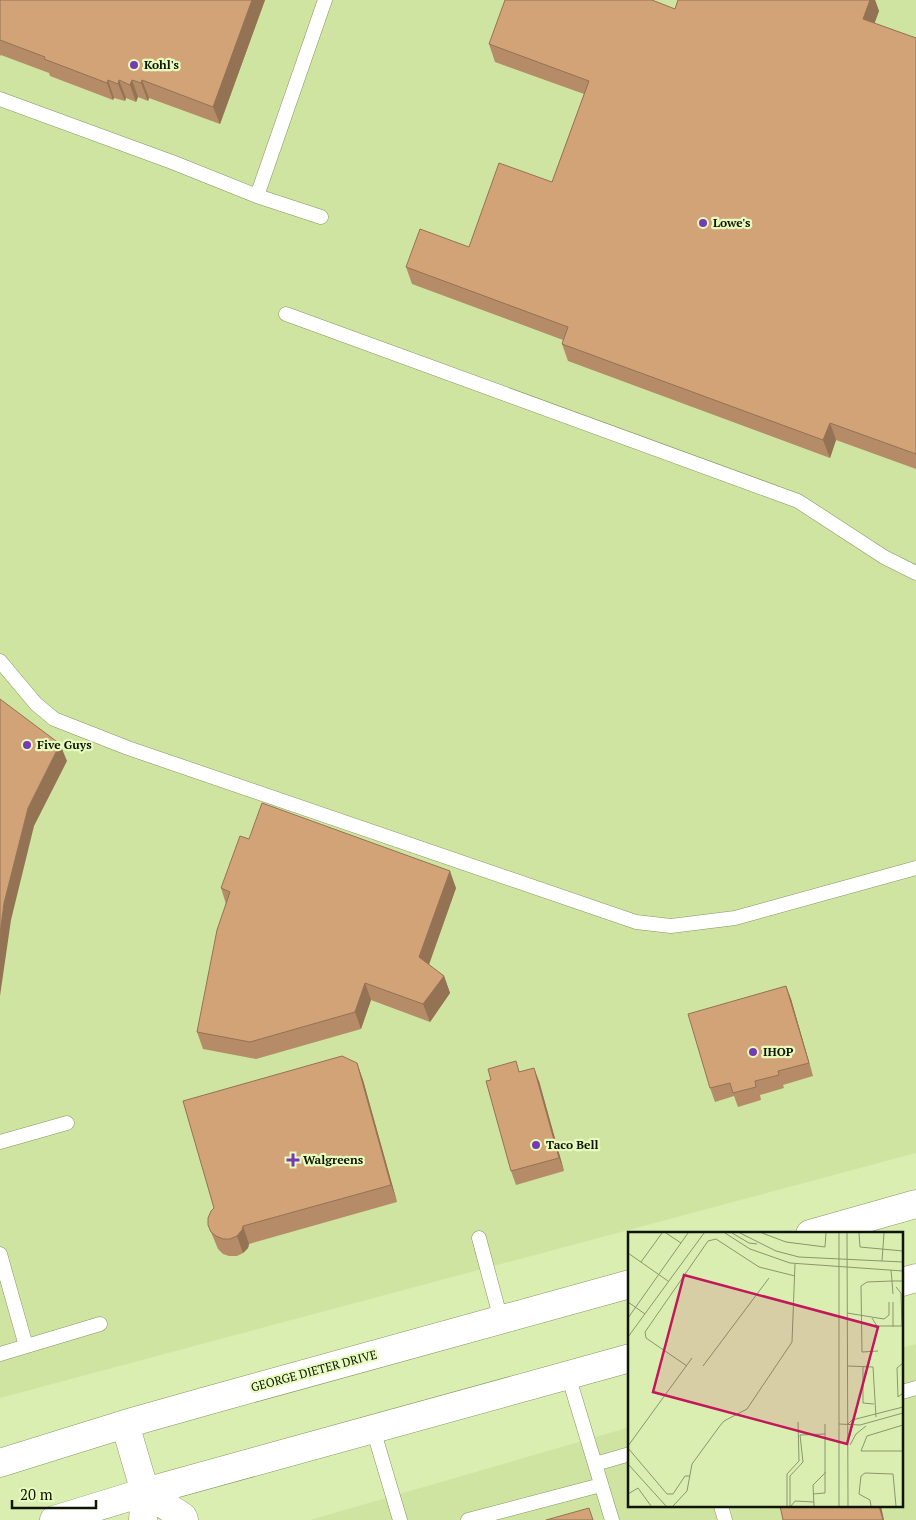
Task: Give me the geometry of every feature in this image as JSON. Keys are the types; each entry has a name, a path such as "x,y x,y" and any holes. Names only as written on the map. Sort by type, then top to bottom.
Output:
{"main road":[{"path":"817,1232 916,1204"},
{"name":"GEORGE DIETER DRIVE","path":"0,1463 125,1424 628,1285"},
{"path":"54,1520 145,1492 628,1359"},
{"path":"125,1424 145,1492 144,1520"},
{"path":"145,1492 183,1516 184,1520"}],"lane":[{"path":"257,196 325,0"},
{"path":"0,99 172,162 257,196 321,217"},
{"path":"286,314 798,501 884,556 916,573"},
{"path":"0,661 36,704 54,719 128,748 636,922 672,926 734,918 916,868"},
{"path":"0,1142 67,1123"},
{"path":"479,1238 501,1320"},
{"path":"0,1254 26,1346"},
{"path":"0,1354 100,1324"},
{"path":"568,1375 612,1520"},
{"path":"373,1429 400,1520"},
{"path":"595,1464 628,1455"},
{"path":"468,1520 601,1485"}],"shaded area":[{"path":"0,0 916,0 916,1153 0,1398"},
{"path":"916,1344 916,1520 310,1520 628,1428 628,1508 904,1508 904,1347"}],"building":[{"name":"Kohl's","path":"0,0 252,0 213,107 142,80 141,83 132,80 130,85 119,80 118,84 108,80 107,83 0,40"},
{"name":"Lowe's","path":"505,0 652,0 675,9 678,0 870,0 863,19 916,38 916,454 830,423 823,440 562,344 568,327 406,267 420,229 469,247 499,163 552,182 589,81 489,44"},
{"path":"0,699 60,744 28,808 4,903 0,934"},
{"path":"262,803 450,871 419,957 444,976 423,1004 365,983 355,1012 250,1042 197,1032 217,930 230,892 221,888 240,836 249,839"},
{"name":"IHOP","path":"786,986 809,1063 778,1071 779,1075 755,1081 756,1087 733,1093 730,1083 710,1088 688,1014"},
{"name":"Walgreens","path":"342,1056 357,1063 391,1185 243,1226 237,1236 230,1239 216,1236 211,1232 208,1225 208,1218 214,1208 183,1101"},
{"path":"516,1061 519,1072 534,1068 559,1158 511,1171 486,1081 491,1080 488,1069"},
{"path":"589,1508 593,1520 546,1520"},
{"path":"780,1508 880,1508 883,1520 783,1520"}],"place":[{"name":"Kohl's","path":"134,65"},
{"name":"Lowe's","path":"703,223"},
{"name":"Five Guys","path":"27,745"},
{"name":"IHOP","path":"753,1052"},
{"name":"Taco Bell","path":"536,1145"},
{"name":"Walgreens","path":"293,1160"}]}
